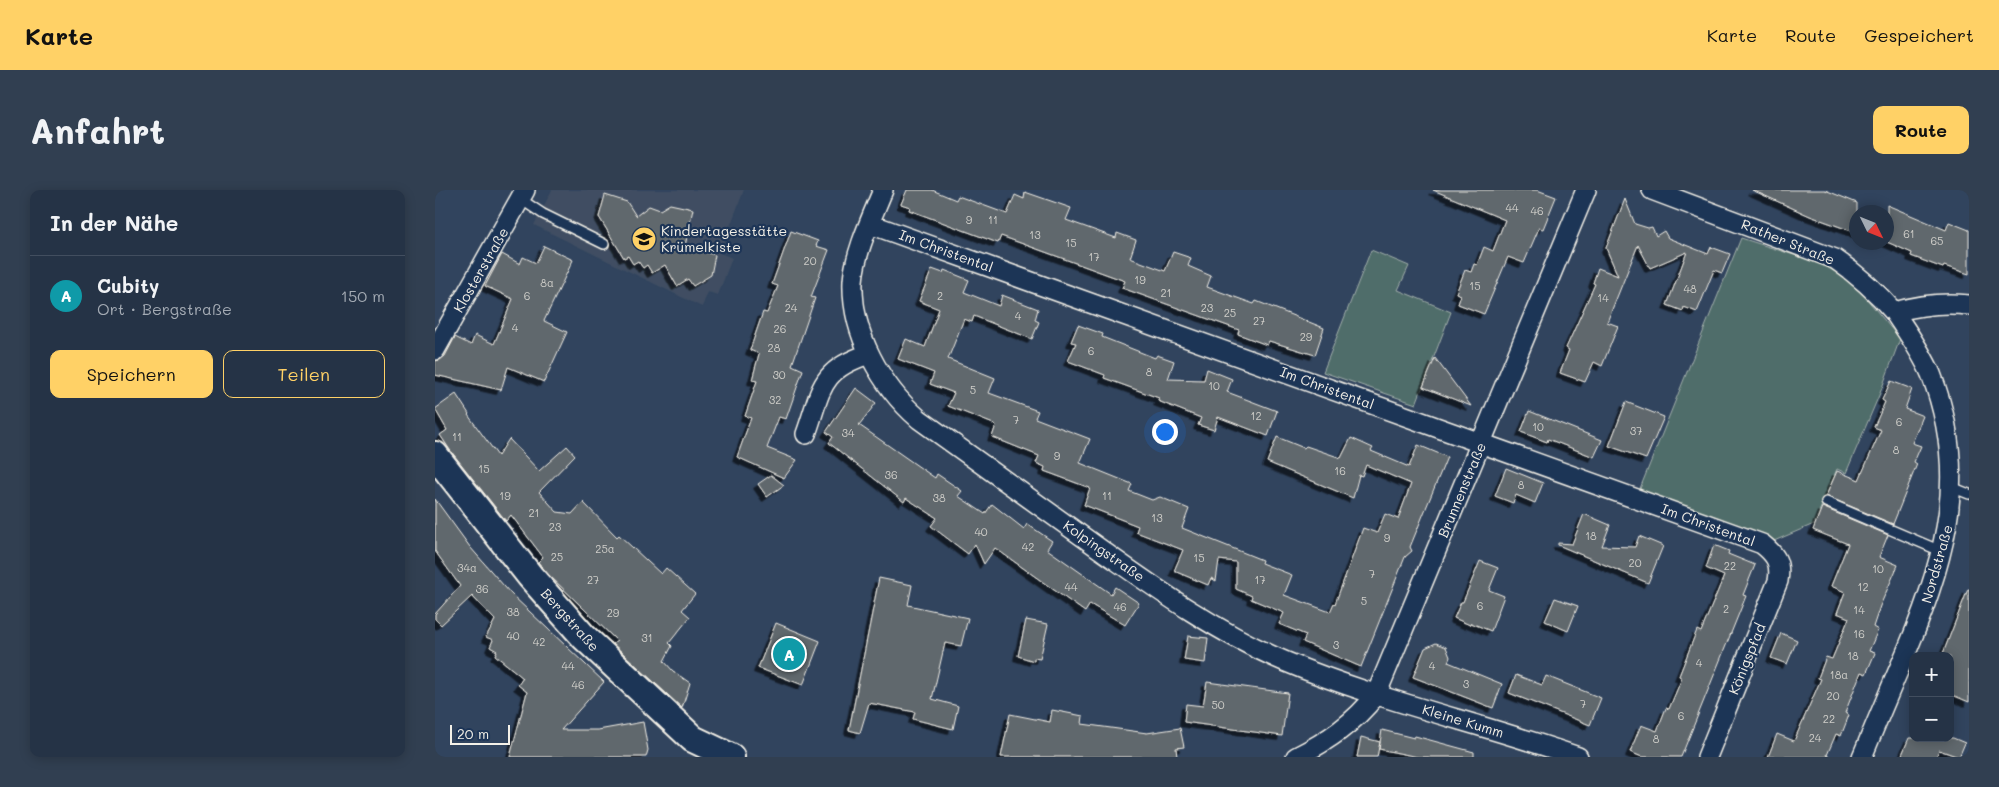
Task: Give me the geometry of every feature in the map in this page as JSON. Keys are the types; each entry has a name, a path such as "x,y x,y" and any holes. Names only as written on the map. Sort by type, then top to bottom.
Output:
{"street":[{"name":"Kolpingstraße","path":"883,190 857,260 853,281 859,324 869,354 884,382 895,396 919,420 1200,617 1283,661 1376,695"},
{"name":"Brunnenstraße","path":"1296,757 1323,743 1348,725 1376,695 1586,190"},
{"name":"Rather Straße","path":"1652,190 1835,259 1871,287 1894,312"},
{"name":"Klosterstraße","path":"435,350 510,219 522,194"},
{"name":"Im Christental","path":"870,224 1761,544 1773,552 1778,560"},
{"path":"1894,312 1915,306 1938,303 1969,305"},
{"name":"Nordstraße","path":"1862,757 1925,606 1943,552 1949,523 1961,491 1941,400 1919,349 1894,312"},
{"path":"806,434 825,380 848,361 869,354"},
{"name":"Bergstraße","path":"435,455 524,568 584,638 693,739 731,757"},
{"name":"Königspfad","path":"1707,757 1779,581 1780,570 1778,560"},
{"name":"Kleine Kumm","path":"1376,695 1541,744 1578,757"}],"lane":[{"path":"522,194 543,214 604,244"},
{"path":"1826,502 1943,552"}],"shaded area":[{"name":"Kindertagesstätte Krümelkiste","path":"552,190 744,190 720,253 732,258 718,295 708,292 702,307 534,225"}],"green space":[{"path":"1741,238 1819,263 1851,280 1900,339 1880,393 1846,473 1837,469 1814,524 1774,541 1639,491"},
{"path":"1371,250 1409,266 1398,290 1451,312 1416,404 1323,372"}],"building":[{"path":"907,190 932,190 956,200 958,196 1007,214 1015,195 1024,199 1025,192 1071,208 1066,220 1116,238 1117,233 1136,240 1130,258 1165,271 1173,252 1191,258 1188,266 1211,276 1207,287 1254,304 1256,301 1324,328 1315,355 1269,341 1267,345 1238,334 1239,330 1122,288 1125,281 1001,236 998,243 909,210 910,207 901,204"},
{"path":"1433,190 1537,190 1556,197 1543,229 1539,228 1524,263 1508,257 1484,314 1458,304 1461,295 1456,293 1465,270 1471,272 1474,264 1477,265 1484,247 1493,251 1505,220"},
{"path":"1752,190 1825,190 1857,203 1857,205 1849,205 1849,230 1810,216"},
{"path":"605,195 627,202 636,216 649,206 660,210 670,204 693,209 685,246 715,255 711,275 693,286 688,279 677,286 665,265 652,273 647,265 643,268 638,261 633,264 628,256 624,258 599,217"},
{"path":"1625,199 1635,224 1648,228 1652,227 1656,236 1664,231 1668,238 1708,254 1711,247 1730,254 1722,273 1714,270 1697,312 1684,307 1683,311 1667,305 1687,252 1650,268 1638,245 1607,322 1618,326 1602,366 1594,362 1585,382 1560,373 1569,350 1566,348 1595,284 1593,283 1598,268 1618,276 1606,248"},
{"path":"1894,208 1946,230 1949,222 1969,230 1969,274 1944,266 1943,268 1911,256 1912,253 1894,245"},
{"path":"791,231 818,241 816,246 829,250 811,297 815,298 792,365 803,370 786,419 779,417 767,448 797,460 784,478 737,457 751,418 745,416 757,381 752,380 759,354 750,350 763,312 767,313 778,286 772,284"},
{"path":"544,246 573,260 544,321 567,332 544,382 508,367 501,390 435,375 435,361 445,356 455,337 471,345 475,335 494,344 513,299 485,286 502,254 520,264 523,257 536,263"},
{"path":"932,269 943,273 944,270 969,280 964,292 999,306 1002,295 1038,309 1035,320 1039,322 1032,339 974,316 972,322 964,319 948,359 995,378 989,393 1038,411 1035,418 1090,439 1080,463 1132,484 1129,491 1152,500 1160,497 1189,509 1182,528 1262,560 1261,563 1292,575 1284,595 1330,612 1335,604 1363,528 1377,533 1385,514 1398,519 1411,484 1366,465 1362,476 1359,475 1353,498 1267,462 1277,437 1304,448 1306,446 1341,458 1351,438 1373,448 1371,451 1409,467 1418,445 1447,457 1410,547 1412,551 1405,557 1361,667 1303,642 1306,635 1279,624 1284,613 1251,599 1252,596 1236,589 1236,562 1219,560 1216,581 1211,578 1208,585 1174,571 1183,550 1136,532 1138,526 1084,505 1090,488 1044,471 1045,467 1036,463 1039,456 992,437 996,425 948,406 954,393 930,384 934,373 898,359 906,339 925,347 939,309 919,301"},
{"path":"1078,325 1103,334 1102,337 1155,358 1157,355 1174,361 1168,379 1204,380 1207,369 1232,379 1227,392 1277,411 1268,436 1218,417 1214,430 1198,425 1201,418 1158,401 1159,398 1104,378 1105,375 1068,361 1076,343 1071,342"},
{"path":"1435,358 1471,406 1423,387"},
{"path":"1891,381 1912,389 1905,409 1923,416 1912,443 1921,446 1914,462 1917,464 1893,524 1826,496 1837,471 1859,480 1881,430 1874,427 1885,402 1882,400"},
{"path":"856,388 876,403 859,425 935,478 937,474 962,491 958,496 985,514 992,504 1024,529 1027,524 1052,541 1047,549 1111,594 1115,587 1139,603 1125,625 1090,604 1085,612 995,548 984,564 975,544 968,554 931,526 937,518 906,498 904,502 829,443 833,437 826,432"},
{"path":"456,394 468,415 498,456 509,439 539,471 567,446 575,455 539,492 557,512 572,514 583,502 617,537 619,535 661,574 666,568 695,594 682,610 690,617 669,643 672,646 664,661 673,671 690,683 682,708 613,644 617,641 549,575 538,562 543,557 511,515 506,521 450,450 440,435 447,430 435,409"},
{"path":"1626,402 1664,417 1646,459 1609,446"},
{"path":"1529,411 1602,440 1594,457 1548,439 1547,442 1521,432"},
{"path":"1506,468 1543,483 1535,503 1516,495 1513,503 1495,496"},
{"path":"771,475 784,485 767,497 758,484"},
{"path":"435,499 470,547 511,594 604,682 561,730 598,730 643,722 648,750 646,757 510,757 527,692 518,685 523,678 495,655 497,651 490,647 493,640 486,637 495,620 472,596 441,625 435,619 435,614 460,586 435,551"},
{"path":"1822,507 1888,535 1879,557 1898,565 1873,627 1878,630 1869,651 1875,653 1866,674 1861,672 1845,713 1849,715 1841,736 1836,734 1827,755 1831,757 1768,757 1777,734 1794,741 1821,679 1818,678 1826,657 1832,659 1849,618 1837,613 1845,592 1831,586 1848,544 1813,530"},
{"path":"1584,514 1610,525 1602,546 1635,547 1639,536 1663,546 1648,583 1558,545 1558,543 1572,544"},
{"path":"1714,545 1729,551 1728,554 1755,565 1743,595 1746,596 1681,757 1642,757 1630,752 1641,725 1657,731 1666,708 1669,709 1682,678 1679,676 1697,630 1701,632 1724,576 1706,568"},
{"path":"1480,561 1498,568 1489,590 1504,596 1491,631 1454,618 1461,602 1463,602"},
{"path":"879,578 912,585 908,605 968,618 961,646 945,643 932,699 958,706 953,729 913,719 915,712 869,703 860,733 849,730"},
{"path":"1969,589 1969,702 1954,696 1954,652 1944,652"},
{"path":"1555,598 1578,606 1568,631 1545,621"},
{"path":"1026,620 1048,624 1040,659 1034,658 1034,661 1018,656"},
{"path":"776,623 820,641 803,685 758,668"},
{"path":"1781,633 1797,640 1787,664 1771,658"},
{"path":"1188,636 1208,638 1205,663 1184,660"},
{"path":"1436,643 1446,647 1450,657 1448,662 1502,684 1493,708 1413,677 1425,648"},
{"path":"1516,675 1542,685 1546,676 1601,698 1590,725 1509,693"},
{"path":"1207,682 1288,693 1282,736 1184,722 1186,704 1203,706"},
{"path":"1052,710 1083,716 1082,724 1147,733 1180,728 1184,747 1176,748 1177,757 1001,757 1010,714 1050,722"},
{"path":"1382,730 1414,738 1415,736 1474,752 1474,757 1418,757 1379,749"},
{"path":"1361,737 1380,742 1377,757 1357,757"},
{"path":"1909,738 1909,742 1954,742 1954,738 1965,743 1959,757 1939,750 1936,757 1901,757"}],"place":[{"name":"Kindertagesstätte Krümelkiste","path":"644,239"},
{"name":"Cubity","path":"789,654"}]}
